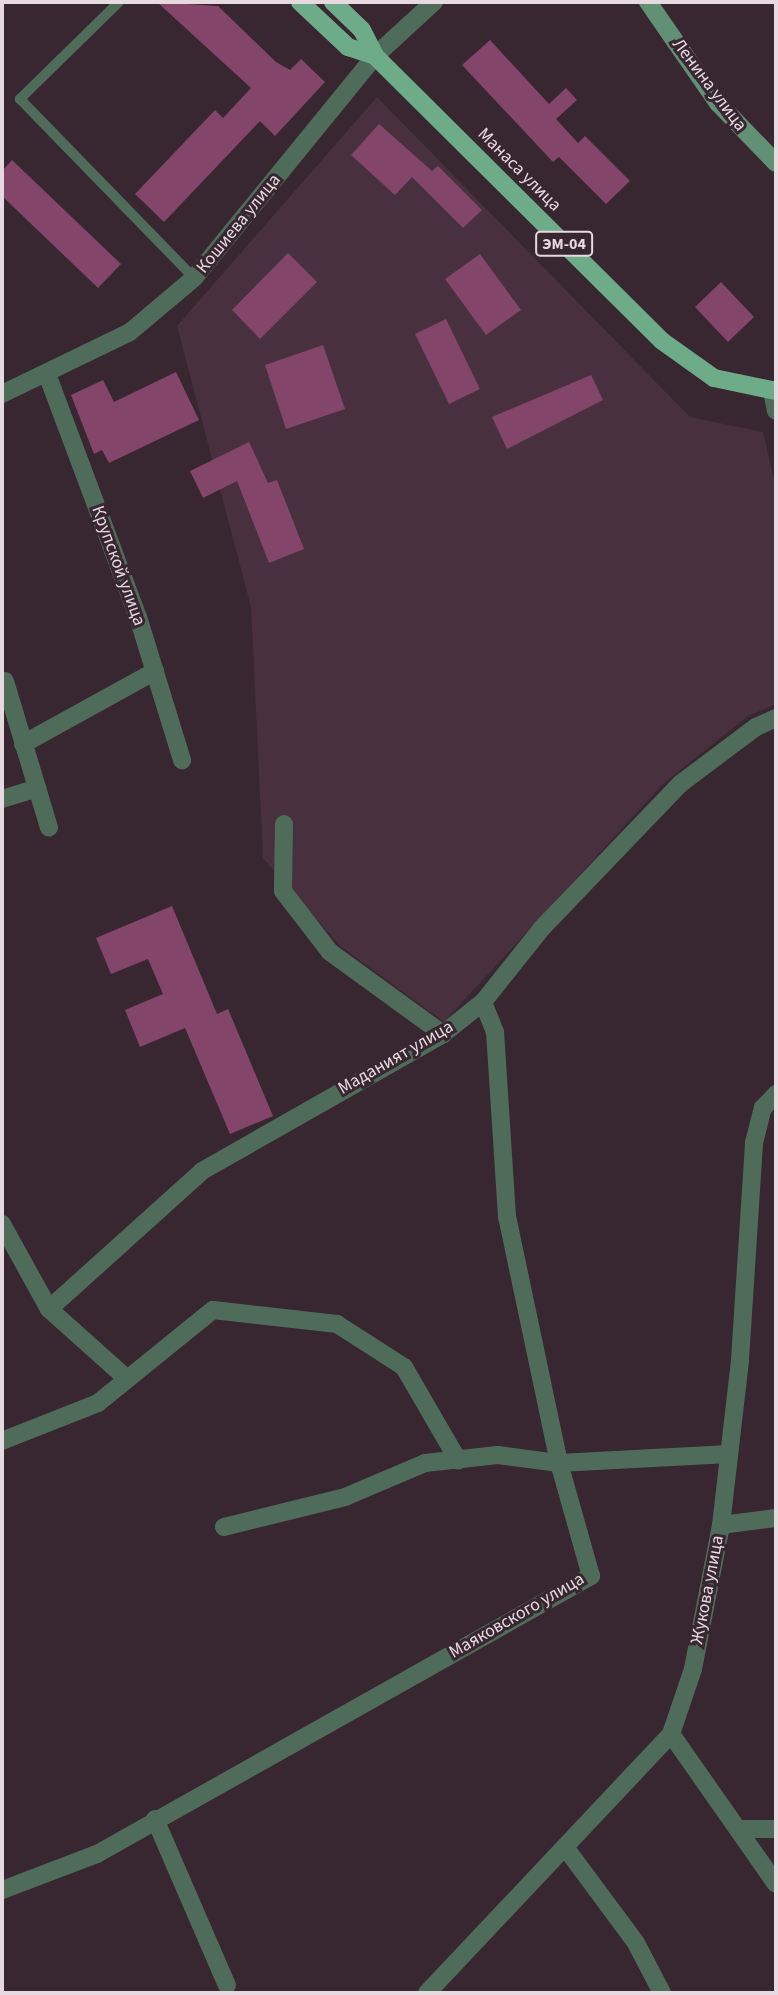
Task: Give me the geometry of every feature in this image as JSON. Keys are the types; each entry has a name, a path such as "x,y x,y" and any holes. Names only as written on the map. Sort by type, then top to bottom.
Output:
{"main road":[{"name":"Манаса улица","path":"300,2 348,47 375,56"},
{"name":"Манаса улица","path":"333,2 362,30 375,56 685,361 714,378 774,391"},
{"name":"Ленина улица","path":"648,2 718,103 776,163"}],"street":[{"name":"Кошиева улица","path":"2,394 130,332 194,278 375,56 434,2"},
{"name":"Крупской улица","path":"47,374 155,671 182,761"},
{"path":"774,391 776,411"},
{"path":"23,744 155,671"},
{"path":"5,681 49,828"},
{"name":"Маданият улица","path":"49,1308 202,1171 443,1034 483,1002 551,919 680,784 756,727 776,719"},
{"path":"2,799 37,788"},
{"path":"284,824 283,891 330,952 443,1034"},
{"name":"Маяковского улица","path":"2,1890 97,1854 591,1576 559,1463 506,1217 495,1032 483,1002"},
{"name":"Жукова улица","path":"427,1993 671,1734 693,1669 721,1525 754,1143 763,1108 776,1094"},
{"path":"2,1224 49,1308 125,1377"},
{"path":"2,1441 98,1404 125,1377 213,1310 337,1324 404,1367 458,1460"},
{"path":"224,1527 345,1497 425,1463 498,1455 559,1463 729,1454"},
{"path":"721,1525 776,1518"},
{"path":"671,1734 741,1829 776,1884"},
{"path":"155,1819 227,1985"},
{"path":"741,1829 776,1829"},
{"path":"565,1847 636,1943 662,1993"}],"lane":[{"path":"119,2 20,99 194,278"}],"shaded area":[{"path":"377,97 690,417 763,432 776,488 776,704 748,716 663,784 444,1022 340,946 263,858 251,607 177,326"}],"building":[{"path":"157,2 218,6 276,62 290,70 301,59 325,82 275,136 260,121 164,222 135,194 215,110 223,118 251,88"},
{"path":"490,40 549,104 566,88 577,100 556,119 578,143 585,136 630,181 606,204 559,157 553,162 462,65"},
{"path":"379,124 432,171 438,166 482,210 463,228 412,177 395,195 351,155"},
{"path":"12,160 121,264 98,288 2,196 2,171"},
{"path":"288,253 317,282 260,339 232,310"},
{"path":"480,254 521,310 486,335 445,279"},
{"path":"721,282 754,317 728,342 695,307"},
{"path":"446,319 480,389 449,404 415,334"},
{"path":"323,345 345,409 286,429 265,365"},
{"path":"176,372 199,420 109,463 102,450 94,454 71,395 103,380 114,402"},
{"path":"591,375 603,400 507,449 492,417"},
{"path":"249,442 268,483 277,480 304,549 269,563 237,481 203,498 190,471"},
{"path":"172,906 217,1014 228,1009 273,1116 230,1134 185,1028 140,1047 125,1010 163,994 148,959 111,974 96,938"}]}
